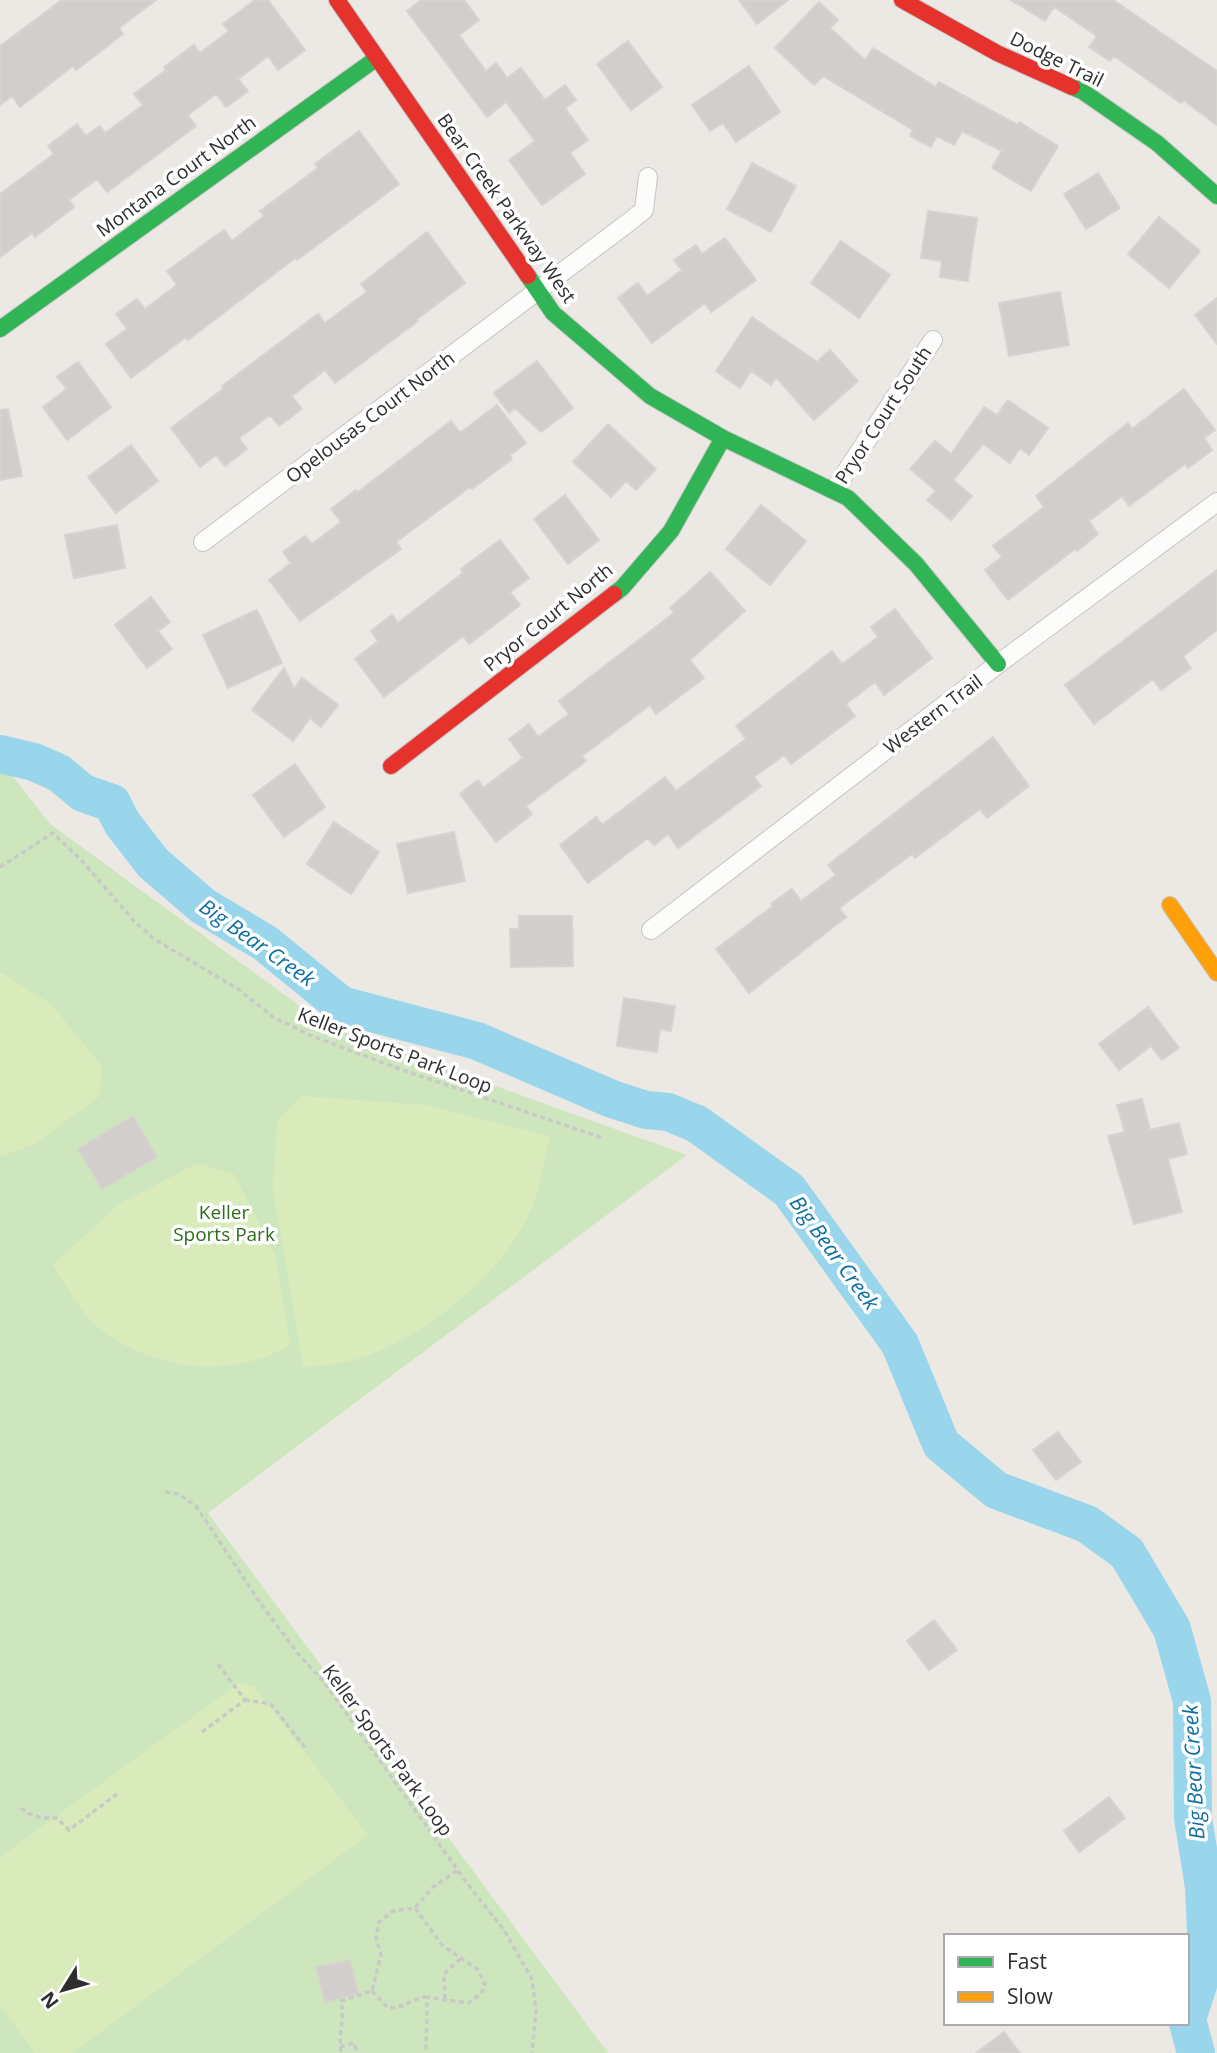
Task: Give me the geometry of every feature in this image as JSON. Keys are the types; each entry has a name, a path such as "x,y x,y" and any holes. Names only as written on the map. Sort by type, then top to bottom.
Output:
{"street":[{"name":"Bear Creek Parkway West","path":"337,0 553,313 650,396 723,438 848,498 916,564 998,664"},
{"name":"Dodge Trail","path":"902,0 997,53 1082,91 1157,143 1217,196"},
{"name":"Montana Court North","path":"0,329 377,58"},
{"name":"Opelousas Court North","path":"203,542 644,210 648,177"},
{"name":"Pryor Court South","path":"834,490 933,340"},
{"name":"Pryor Court North","path":"391,766 622,588 671,531 723,438"},
{"name":"Western Trail","path":"651,930 998,664 1217,502"},
{"path":"1170,905 1217,972"}],"path":[{"name":"Keller Sports Park Loop","path":"0,866 52,833 82,861 134,921 154,939 238,989 273,1017 312,1036 397,1068 603,1138"},
{"name":"Keller Sports Park Loop","path":"165,1492 178,1494 196,1506 261,1604 298,1654 324,1682 504,1930 532,1979 536,2010 532,2053"},
{"path":"218,1664 244,1700"},
{"path":"202,1732 244,1700 271,1704 307,1750"},
{"path":"21,1808 38,1818 57,1818 69,1830 117,1794"},
{"path":"372,1991 381,1955 376,1937 379,1922 393,1911 415,1908 433,1886 458,1870"},
{"path":"372,1991 388,2008 401,2008 416,1998 427,1997 468,2003 481,1994 485,1984 477,1969 442,1945 415,1908"},
{"path":"445,1999 444,1974 461,1958"},
{"path":"357,2053 354,2043 340,2049 338,2038 344,2015 341,2001 372,1991"},
{"path":"426,2053 427,1997"}],"green space":[{"name":"Keller Sports Park","path":"0,760 50,824 326,1025 687,1155 208,1513 608,2053 0,2053"},
{"path":"0,974 51,1004 102,1067 99,1097 33,1145 0,1157"},
{"path":"302,1096 427,1105 550,1136 537,1194 525,1222 507,1250 485,1276 430,1323 400,1341 370,1355 341,1363 303,1367 273,1191 277,1120"},
{"path":"198,1163 234,1174 275,1255 291,1345 267,1356 242,1363 191,1366 141,1353 118,1341 90,1320 53,1265 119,1204"},
{"path":"239,1683 254,1686 368,1835 72,2053 35,2053 0,2005 0,1857"}],"building":[{"path":"62,0 156,0 119,28 123,34 76,70 73,66 20,107 12,96 0,105 0,46"},
{"path":"255,0 268,0 305,50 278,70 268,56 238,79 248,91 226,107 216,94 188,115 196,126 107,192 97,179 69,200 74,207 35,237 32,233 0,257 0,194 54,154 48,146 77,124 86,136 100,126 105,133 143,105 134,94 194,45 200,53 229,31 223,24"},
{"path":"421,0 464,0 479,20 459,35 486,71 496,63 507,78 521,68 545,100 565,85 576,100 565,108 588,140 570,153 585,174 542,205 509,160 535,141 506,102 487,117 407,11"},
{"path":"739,0 788,0 757,24"},
{"path":"1011,0 1113,0 1217,71 1217,125 1114,56 1110,61 1089,47 1097,36 1054,7 1045,21"},
{"path":"819,2 838,20 830,28 865,60 873,48 936,87 939,82 1018,125 1019,122 1058,146 1031,191 992,168 1002,151 962,131 954,145 937,136 931,147 910,136 913,130 823,76 814,85 775,48"},
{"path":"628,41 662,87 631,110 597,64"},
{"path":"749,66 780,112 736,142 723,123 710,131 692,105"},
{"path":"359,131 399,184 297,260 295,258 188,340 186,337 131,378 106,344 127,329 116,314 137,299 145,309 177,285 167,271 224,230 232,241 264,216 260,211 318,168 315,164"},
{"path":"752,163 796,186 771,232 727,209"},
{"path":"1098,173 1120,208 1086,229 1064,194"},
{"path":"928,211 977,218 968,281 940,277 942,261 921,258"},
{"path":"1159,217 1200,251 1169,288 1128,254"},
{"path":"427,232 465,283 335,383 325,370 292,396 302,409 279,426 270,415 239,438 247,449 225,466 216,455 200,467 171,428 318,314 325,323 367,292 361,284"},
{"path":"725,238 756,280 711,312 705,303 652,343 618,298 638,283 647,296 682,270 674,260 696,245 702,254"},
{"path":"841,241 890,275 859,318 811,283"},
{"path":"1060,292 1069,345 1009,356 999,303"},
{"path":"1217,298 1217,344 1195,315"},
{"path":"752,317 817,362 830,350 858,381 814,420 776,377 771,385 751,371 740,388 716,371"},
{"path":"537,361 573,408 541,432 515,408 509,413 494,393"},
{"path":"78,362 111,407 67,440 43,407 67,389 57,377"},
{"path":"1184,389 1215,430 1204,438 1212,450 1188,468 1185,464 1129,506 1122,496 1089,521 1098,534 1008,600 985,570 1002,557 993,546 1044,507 1036,496 1128,423 1132,429"},
{"path":"1008,400 1048,428 1029,455 1020,448 1010,463 983,444 953,480 972,496 951,520 927,500 936,491 910,469 935,441 951,454 984,407 997,415"},
{"path":"497,405 526,443 510,455 512,459 396,542 401,549 300,621 269,580 291,563 283,552 305,536 312,544 341,522 331,509 356,490 358,492 451,421 460,433"},
{"path":"8,409 22,476 0,480 0,410"},
{"path":"608,424 656,469 636,490 626,481 611,497 573,462"},
{"path":"131,445 158,481 116,513 88,477"},
{"path":"565,495 599,540 568,564 534,519"},
{"path":"761,505 806,541 770,585 726,549"},
{"path":"117,525 125,568 74,578 65,535"},
{"path":"500,540 529,578 510,592 520,605 469,644 463,636 384,697 355,659 378,641 371,631 392,615 398,623 463,573 461,569"},
{"path":"1217,570 1217,630 1183,656 1191,668 1161,690 1153,679 1094,724 1065,685"},
{"path":"710,572 745,611 690,660 704,678 656,714 650,705 582,756 586,761 526,806 532,814 496,842 460,794 478,780 483,788 523,758 509,739 529,724 538,737 569,714 559,701 674,613 670,608"},
{"path":"151,597 170,622 158,631 172,649 147,668 115,625"},
{"path":"895,609 932,658 884,695 875,682 846,704 855,716 791,764 784,755 754,777 761,786 678,848 668,834 654,845 648,838 588,883 560,845 596,817 602,825 665,777 676,791 746,739 736,726 832,651 842,664 878,637 871,627"},
{"path":"257,610 282,663 228,688 203,635"},
{"path":"284,668 294,689 302,678 338,705 321,727 310,718 293,741 252,710"},
{"path":"993,737 1029,786 987,818 980,809 915,858 912,854 839,908 846,917 749,993 716,949 792,889 801,901 836,875 828,865"},
{"path":"295,764 325,807 284,837 253,795"},
{"path":"334,822 379,852 351,894 307,864"},
{"path":"454,832 465,881 408,893 397,844"},
{"path":"519,916 572,916 573,966 511,967 510,929 519,929"},
{"path":"624,998 675,1006 671,1031 660,1029 657,1052 617,1046"},
{"path":"1148,1007 1179,1048 1162,1060 1151,1046 1119,1070 1099,1044"},
{"path":"1142,1099 1150,1130 1179,1123 1187,1154 1168,1159 1182,1212 1134,1224 1108,1136 1125,1132 1117,1105"},
{"path":"133,1116 157,1157 102,1189 78,1149"},
{"path":"1058,1432 1081,1462 1056,1480 1033,1450"},
{"path":"934,1620 957,1650 929,1670 907,1641"},
{"path":"1109,1797 1125,1818 1079,1852 1064,1831"},
{"path":"350,1960 359,1994 325,2002 316,1967"},
{"path":"1004,2032 1020,2053 976,2053"}],"waterway":[{"name":"Big Bear Creek","path":"0,754 34,762 59,773 83,793 112,803 122,823 153,863 203,906 265,943 341,1005 477,1041 612,1099 646,1110 668,1112 697,1124 789,1190 900,1344 941,1444 996,1490 1087,1524 1127,1553 1172,1629 1192,1701 1193,1818 1204,1887 1207,1957 1189,2013"},
{"name":"Big Bear Creek","path":"1189,2025 1196,2053"}],"traffic: fast":[{"path":"0,329 377,58"},
{"path":"1072,87 1082,91 1157,143 1217,196"},
{"path":"528,276 553,313 650,396 723,438 848,498 916,564 998,664"},
{"path":"614,594 671,531 723,438"}],"traffic: slow":[{"path":"1170,905 1217,973"}],"traffic: jam":[{"path":"337,0 528,276"},
{"path":"902,0 997,53 1072,87"},
{"path":"391,766 614,594"}]}
